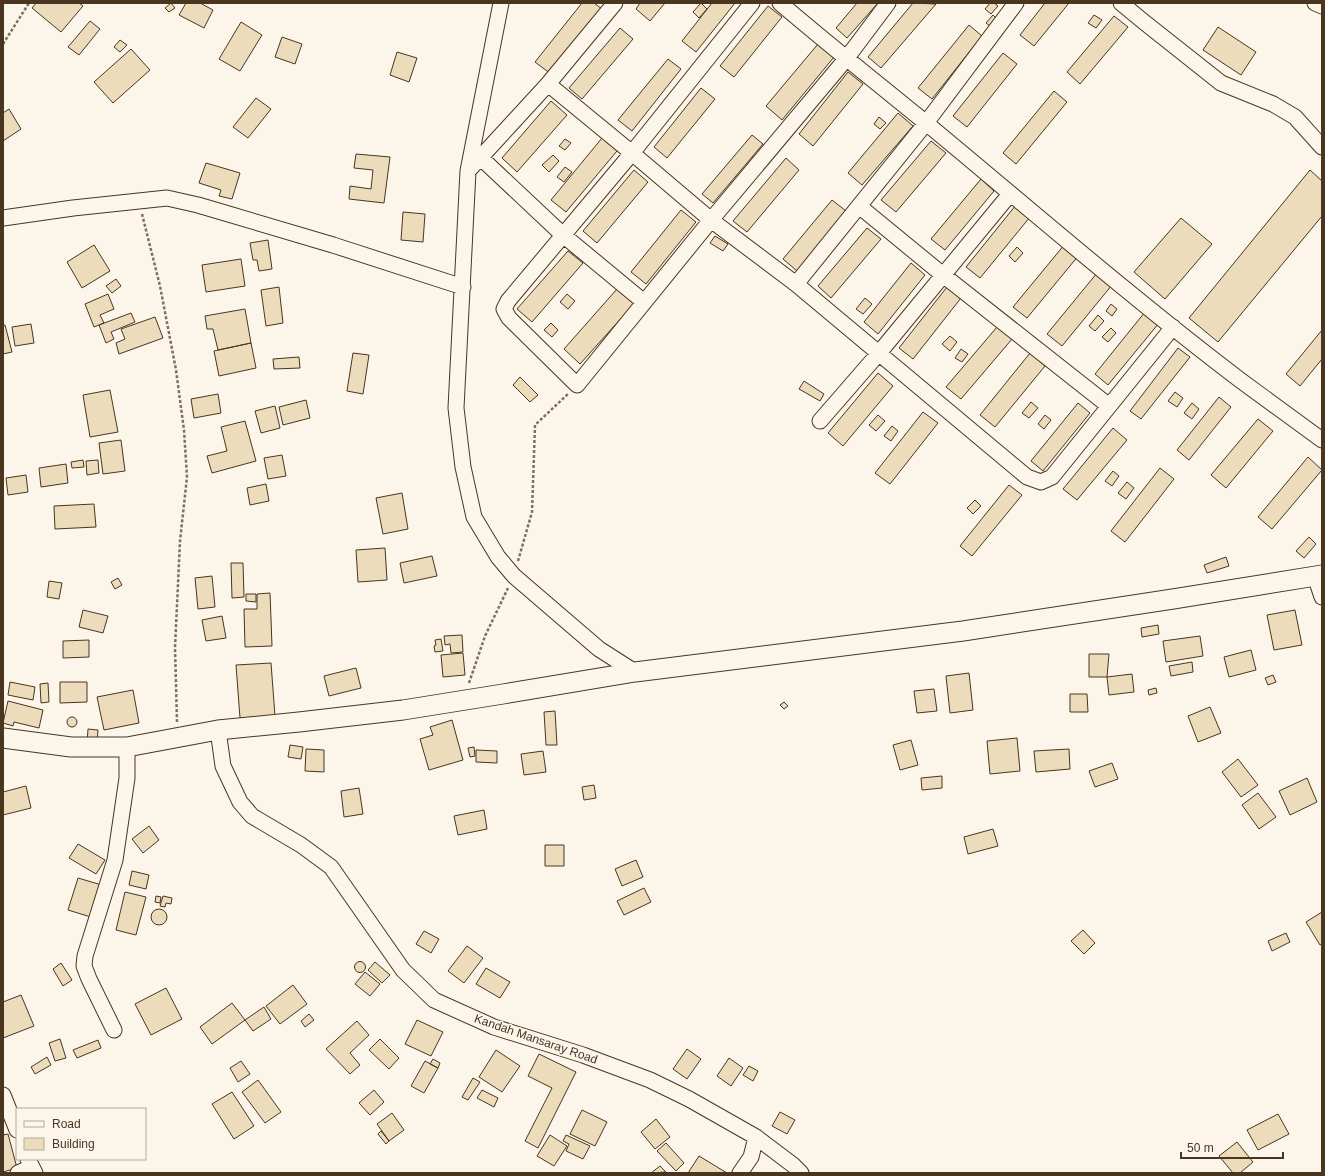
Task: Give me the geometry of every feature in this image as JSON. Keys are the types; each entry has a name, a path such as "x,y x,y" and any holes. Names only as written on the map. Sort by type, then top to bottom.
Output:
{"main road":[{"path":"3,738 71,747 127,747 218,730 403,710 635,672 963,631 1319,575"}],"street":[{"path":"501,3 468,171 456,408 463,467 474,517 498,557 514,576 600,649 635,672"},
{"path":"468,171 548,84 615,3"},
{"path":"752,3 632,153 508,301 504,309 509,318 577,385 711,220 846,59 888,3"},
{"path":"780,3 846,59 926,123 1010,194 1173,327 1240,380 1322,440"},
{"path":"796,284 926,123 1016,3"},
{"path":"1122,3 1221,83 1273,104 1294,117 1322,147"},
{"path":"1315,3 1322,6"},
{"path":"548,84 711,220 796,284 1028,477 1041,482 1052,477 1173,327"},
{"path":"481,158 563,235 644,302"},
{"path":"820,421 879,353 1010,194"},
{"path":"3,218 73,208 167,198 198,205 463,287"},
{"path":"859,206 943,275 1109,406"},
{"path":"1319,575 1322,597"},
{"name":"Kandah Mansaray Road","path":"218,730 223,766 240,802 252,816 301,845 331,866 403,970 434,1000 494,1027 583,1055 650,1080 689,1099 756,1137 793,1165 801,1173"},
{"path":"114,1030 84,966 85,956 115,860 127,778 127,747"},
{"path":"3,1095 16,1128"},
{"path":"740,1173 751,1157 756,1137"},
{"path":"18,1173 32,1166"}],"path":[{"path":"3,44 29,3"},
{"path":"139,202 160,286 176,370 184,430 187,477 180,540 175,648 178,738"}],"building":[{"path":"36,3 79,3 83,6 61,32 32,8"},
{"path":"171,3 175,8 169,12 165,8"},
{"path":"186,3 200,3 213,10 204,28 179,15"},
{"path":"582,3 594,3 602,9 551,74 535,62"},
{"path":"640,3 665,3 650,21 636,9"},
{"path":"701,3 707,9 699,18 693,12"},
{"path":"712,3 735,3 696,52 682,41"},
{"path":"857,3 878,3 847,38 836,28"},
{"path":"913,3 936,4 881,68 868,57"},
{"path":"990,3 994,3 998,6 991,14 985,9"},
{"path":"1045,3 1069,3 1034,46 1020,35"},
{"path":"768,6 782,17 734,77 720,66"},
{"path":"993,15 998,20 991,27 986,23"},
{"path":"1094,15 1102,20 1096,28 1088,23"},
{"path":"1114,16 1128,27 1080,84 1067,72"},
{"path":"90,21 100,29 79,55 68,47"},
{"path":"241,22 262,35 240,71 219,59"},
{"path":"969,25 982,36 932,99 918,88"},
{"path":"1218,27 1256,52 1241,75 1203,50"},
{"path":"620,28 633,39 582,99 569,88"},
{"path":"282,37 302,44 295,64 275,57"},
{"path":"120,40 127,45 120,52 114,47"},
{"path":"818,44 834,57 782,120 766,106"},
{"path":"131,49 150,70 113,103 94,82"},
{"path":"397,52 417,58 409,82 390,75"},
{"path":"1003,53 1017,64 967,127 953,116"},
{"path":"668,59 681,69 632,131 618,120"},
{"path":"848,72 863,84 813,146 799,134"},
{"path":"701,88 715,99 667,158 654,147"},
{"path":"1054,91 1067,102 1016,164 1003,153"},
{"path":"256,98 271,109 248,138 233,127"},
{"path":"551,101 567,115 517,172 502,158"},
{"path":"9,109 21,129 3,141 3,113"},
{"path":"898,113 913,126 862,185 848,173"},
{"path":"879,117 886,123 880,129 874,124"},
{"path":"752,135 763,144 713,203 702,194"},
{"path":"602,138 617,151 566,212 551,200"},
{"path":"565,139 571,143 565,150 559,146"},
{"path":"931,141 946,153 896,212 881,200"},
{"path":"356,154 390,157 384,203 349,199 350,186 371,189 373,170 354,168"},
{"path":"553,155 559,161 549,172 542,165"},
{"path":"786,158 799,170 747,232 733,221"},
{"path":"206,163 240,173 232,199 219,196 221,190 199,183"},
{"path":"565,167 572,172 564,182 557,177"},
{"path":"634,170 648,182 597,243 583,231"},
{"path":"1310,170 1322,181 1322,216 1218,342 1189,318"},
{"path":"981,179 994,191 945,250 931,239"},
{"path":"832,200 846,211 797,271 783,259"},
{"path":"1016,205 1030,217 980,278 966,267"},
{"path":"681,210 696,222 646,284 631,272"},
{"path":"403,212 425,214 423,242 401,240"},
{"path":"1181,218 1212,244 1165,299 1134,272"},
{"path":"867,228 881,239 831,298 818,286"},
{"path":"715,236 728,244 723,251 710,243"},
{"path":"268,240 272,269 259,271 257,260 253,260 250,243"},
{"path":"1065,244 1079,255 1027,318 1013,307"},
{"path":"94,245 110,271 82,288 67,262"},
{"path":"1017,247 1023,253 1015,262 1009,256"},
{"path":"568,251 583,263 532,322 517,309"},
{"path":"241,259 245,286 206,292 202,265"},
{"path":"911,263 925,275 878,334 864,322"},
{"path":"1097,273 1112,285 1062,346 1047,334"},
{"path":"116,279 121,286 112,293 106,286"},
{"path":"279,287 283,323 266,326 261,290"},
{"path":"947,287 961,298 913,359 899,348"},
{"path":"617,289 634,304 580,364 564,349"},
{"path":"108,294 114,309 100,315 104,323 94,327 85,304"},
{"path":"567,294 575,301 568,309 560,302"},
{"path":"865,298 872,304 863,314 856,309"},
{"path":"1111,304 1117,309 1112,316 1106,311"},
{"path":"245,309 251,343 218,350 213,329 207,329 205,316"},
{"path":"1145,312 1159,323 1108,385 1095,374"},
{"path":"131,313 135,322 111,332 114,339 106,343 99,325"},
{"path":"1098,315 1104,321 1095,331 1089,326"},
{"path":"155,317 163,338 119,354 116,343 125,339 121,329"},
{"path":"551,323 558,330 552,337 544,330"},
{"path":"31,324 34,343 15,346 12,327"},
{"path":"3,325 5,325 12,352 3,354"},
{"path":"997,327 1012,339 961,399 946,387"},
{"path":"1111,328 1116,333 1108,342 1102,337"},
{"path":"1322,330 1322,359 1300,386 1286,374"},
{"path":"950,336 957,342 950,351 942,344"},
{"path":"251,343 256,368 219,376 214,351"},
{"path":"1178,348 1190,357 1141,419 1130,411"},
{"path":"961,349 968,354 962,362 955,358"},
{"path":"353,353 369,355 363,394 347,391"},
{"path":"1030,353 1045,366 995,427 980,415"},
{"path":"299,357 300,368 274,369 273,359"},
{"path":"878,373 893,386 843,446 828,433"},
{"path":"520,377 538,395 530,402 513,385"},
{"path":"804,381 824,394 820,401 799,389"},
{"path":"110,390 118,432 90,437 83,395"},
{"path":"1175,392 1183,398 1177,407 1168,401"},
{"path":"218,394 221,413 194,418 191,399"},
{"path":"1219,397 1231,407 1189,460 1177,450"},
{"path":"306,400 310,418 283,425 279,407"},
{"path":"1031,402 1038,408 1029,418 1022,413"},
{"path":"1078,403 1090,413 1043,471 1031,461"},
{"path":"1192,403 1199,409 1192,419 1184,413"},
{"path":"275,406 280,428 261,433 255,411"},
{"path":"923,412 938,423 890,484 875,473"},
{"path":"878,415 885,421 876,431 869,425"},
{"path":"1045,415 1051,420 1044,429 1038,424"},
{"path":"1258,419 1273,431 1226,488 1211,475"},
{"path":"245,421 256,461 212,473 207,456 227,451 221,427"},
{"path":"892,426 898,431 891,441 884,436"},
{"path":"1113,428 1127,440 1077,500 1063,489"},
{"path":"121,440 125,471 103,474 99,443"},
{"path":"282,455 286,476 268,479 264,458"},
{"path":"1308,457 1322,470 1272,529 1258,517"},
{"path":"83,460 84,467 72,468 71,462"},
{"path":"98,460 99,473 87,475 86,461"},
{"path":"66,464 68,483 41,487 39,468"},
{"path":"1160,468 1174,479 1125,542 1111,531"},
{"path":"1113,471 1119,476 1112,486 1105,481"},
{"path":"26,475 28,492 8,495 6,478"},
{"path":"1127,482 1134,488 1126,499 1118,493"},
{"path":"266,484 269,501 250,505 247,488"},
{"path":"1009,485 1022,495 972,556 960,546"},
{"path":"402,493 408,529 383,534 376,498"},
{"path":"975,500 981,506 973,514 967,508"},
{"path":"94,504 96,527 55,529 54,506"},
{"path":"1309,537 1316,544 1304,558 1296,551"},
{"path":"385,548 387,580 358,582 356,550"},
{"path":"432,556 437,576 404,583 400,563"},
{"path":"1226,557 1229,566 1207,573 1204,565"},
{"path":"231,563 243,563 244,597 232,598"},
{"path":"212,576 215,607 198,609 195,578"},
{"path":"118,578 122,585 115,589 111,582"},
{"path":"49,581 62,583 59,599 47,597"},
{"path":"270,593 272,646 245,647 244,609 257,609 257,594"},
{"path":"246,594 256,594 256,602 246,601"},
{"path":"83,610 108,616 103,633 79,627"},
{"path":"1295,610 1302,645 1274,650 1267,615"},
{"path":"222,616 226,638 206,641 202,620"},
{"path":"1158,625 1159,634 1142,637 1141,628"},
{"path":"462,635 463,652 451,653 450,644 445,645 444,636"},
{"path":"1200,636 1203,656 1166,662 1163,641"},
{"path":"441,639 443,651 435,652 435,640"},
{"path":"89,640 89,657 63,658 63,641"},
{"path":"1251,650 1256,670 1229,677 1224,657"},
{"path":"463,653 465,675 443,677 441,655"},
{"path":"1089,654 1109,654 1107,677 1089,677"},
{"path":"1192,662 1193,672 1171,676 1169,666"},
{"path":"271,663 275,716 240,718 236,665"},
{"path":"356,668 361,688 329,696 324,676"},
{"path":"969,673 973,710 950,713 946,676"},
{"path":"1132,674 1134,692 1109,695 1107,677"},
{"path":"1273,675 1276,682 1268,685 1265,678"},
{"path":"10,682 35,687 33,700 8,695"},
{"path":"60,682 87,682 87,702 60,703"},
{"path":"48,683 49,702 41,703 40,684"},
{"path":"1156,688 1157,693 1149,695 1148,690"},
{"path":"934,689 937,711 917,713 914,691"},
{"path":"133,690 139,723 104,730 97,697"},
{"path":"1070,694 1087,694 1088,712 1070,712"},
{"path":"8,701 43,710 39,728 14,722 13,726 3,723"},
{"path":"784,702 788,706 784,709 780,705"},
{"path":"1210,707 1221,733 1198,742 1188,716"},
{"path":"555,711 557,745 546,745 544,712"},
{"path":"72,717 77,722 72,727 67,722"},
{"path":"452,720 463,760 429,770 420,739 433,735 430,727"},
{"path":"88,729 98,730 97,743 87,743"},
{"path":"1017,738 1020,771 990,774 987,741"},
{"path":"911,740 918,765 900,770 893,745"},
{"path":"290,745 303,747 301,759 288,757"},
{"path":"474,747 475,756 470,757 468,748"},
{"path":"306,749 324,750 324,772 305,771"},
{"path":"1069,749 1070,769 1036,772 1034,751"},
{"path":"476,750 497,751 497,763 476,762"},
{"path":"543,751 546,772 524,775 521,754"},
{"path":"1238,759 1258,785 1241,797 1222,772"},
{"path":"1112,763 1118,779 1095,787 1089,771"},
{"path":"942,776 942,788 922,790 921,778"},
{"path":"1307,778 1317,802 1290,815 1279,791"},
{"path":"594,785 596,798 584,800 582,787"},
{"path":"26,786 31,808 3,815 3,792"},
{"path":"359,788 363,814 344,817 341,791"},
{"path":"1258,793 1276,817 1259,829 1242,805"},
{"path":"484,810 487,829 458,835 454,816"},
{"path":"149,826 159,840 143,853 132,839"},
{"path":"993,829 998,846 968,854 964,837"},
{"path":"78,844 105,860 96,874 69,858"},
{"path":"545,845 564,845 564,866 545,866"},
{"path":"636,860 643,877 622,886 615,869"},
{"path":"132,871 149,875 146,889 129,885"},
{"path":"78,878 105,886 94,918 68,910"},
{"path":"644,888 651,902 624,915 617,901"},
{"path":"125,892 146,897 136,935 116,930"},
{"path":"156,896 161,897 160,903 155,902"},
{"path":"163,896 172,898 171,904 166,903 165,907 160,906"},
{"path":"159,909 165,911 167,917 165,923 159,925 153,923 151,917 153,911"},
{"path":"1322,912 1322,944 1320,945 1306,922"},
{"path":"1083,930 1095,943 1084,954 1071,941"},
{"path":"424,931 439,939 431,953 416,944"},
{"path":"1286,933 1290,942 1272,951 1268,941"},
{"path":"467,946 483,958 464,983 448,971"},
{"path":"358,962 362,962 364,963 364,971 358,972 355,969 355,965"},
{"path":"375,962 390,975 382,983 368,970"},
{"path":"61,963 72,980 63,986 53,969"},
{"path":"486,968 510,982 500,998 476,984"},
{"path":"365,972 380,984 370,996 355,984"},
{"path":"293,985 307,1004 280,1024 266,1006"},
{"path":"166,988 182,1019 151,1035 135,1004"},
{"path":"21,995 34,1026 3,1038 3,1002"},
{"path":"232,1003 245,1020 212,1044 200,1027"},
{"path":"264,1007 271,1019 253,1031 245,1020"},
{"path":"309,1014 314,1020 305,1027 301,1021"},
{"path":"417,1020 443,1032 431,1056 405,1044"},
{"path":"357,1021 369,1035 350,1053 360,1065 350,1074 326,1049"},
{"path":"60,1039 66,1058 55,1061 49,1043"},
{"path":"380,1039 399,1058 389,1069 369,1050"},
{"path":"98,1040 101,1048 77,1058 73,1050"},
{"path":"687,1049 701,1059 687,1079 673,1069"},
{"path":"496,1050 520,1066 502,1092 479,1077"},
{"path":"539,1054 576,1072 538,1148 525,1141 552,1088 528,1076"},
{"path":"47,1057 51,1065 35,1074 31,1067"},
{"path":"729,1058 743,1068 731,1086 717,1076"},
{"path":"433,1059 440,1063 438,1068 430,1064"},
{"path":"241,1061 250,1074 238,1082 230,1068"},
{"path":"425,1061 438,1068 424,1093 411,1086"},
{"path":"749,1066 758,1071 753,1081 743,1075"},
{"path":"473,1078 480,1082 468,1100 462,1097"},
{"path":"258,1080 281,1112 265,1123 242,1092"},
{"path":"374,1090 384,1102 370,1115 359,1103"},
{"path":"482,1090 498,1098 494,1107 477,1098"},
{"path":"232,1092 254,1126 234,1139 212,1104"},
{"path":"582,1110 607,1122 595,1146 570,1134"},
{"path":"780,1112 795,1120 787,1134 772,1126"},
{"path":"392,1113 404,1130 389,1141 377,1124"},
{"path":"1278,1114 1289,1134 1258,1150 1247,1130"},
{"path":"656,1119 670,1137 655,1149 641,1132"},
{"path":"381,1131 389,1141 386,1144 378,1134"},
{"path":"8,1134 17,1168 3,1172 3,1135"},
{"path":"550,1135 567,1146 554,1166 537,1156"},
{"path":"566,1135 590,1146 583,1159 566,1151 569,1144 563,1141"},
{"path":"1237,1142 1253,1162 1240,1173 1233,1173 1219,1156"},
{"path":"666,1143 684,1163 676,1171 657,1151"},
{"path":"699,1156 727,1173 688,1173"},
{"path":"660,1166 666,1172 651,1173"}]}
